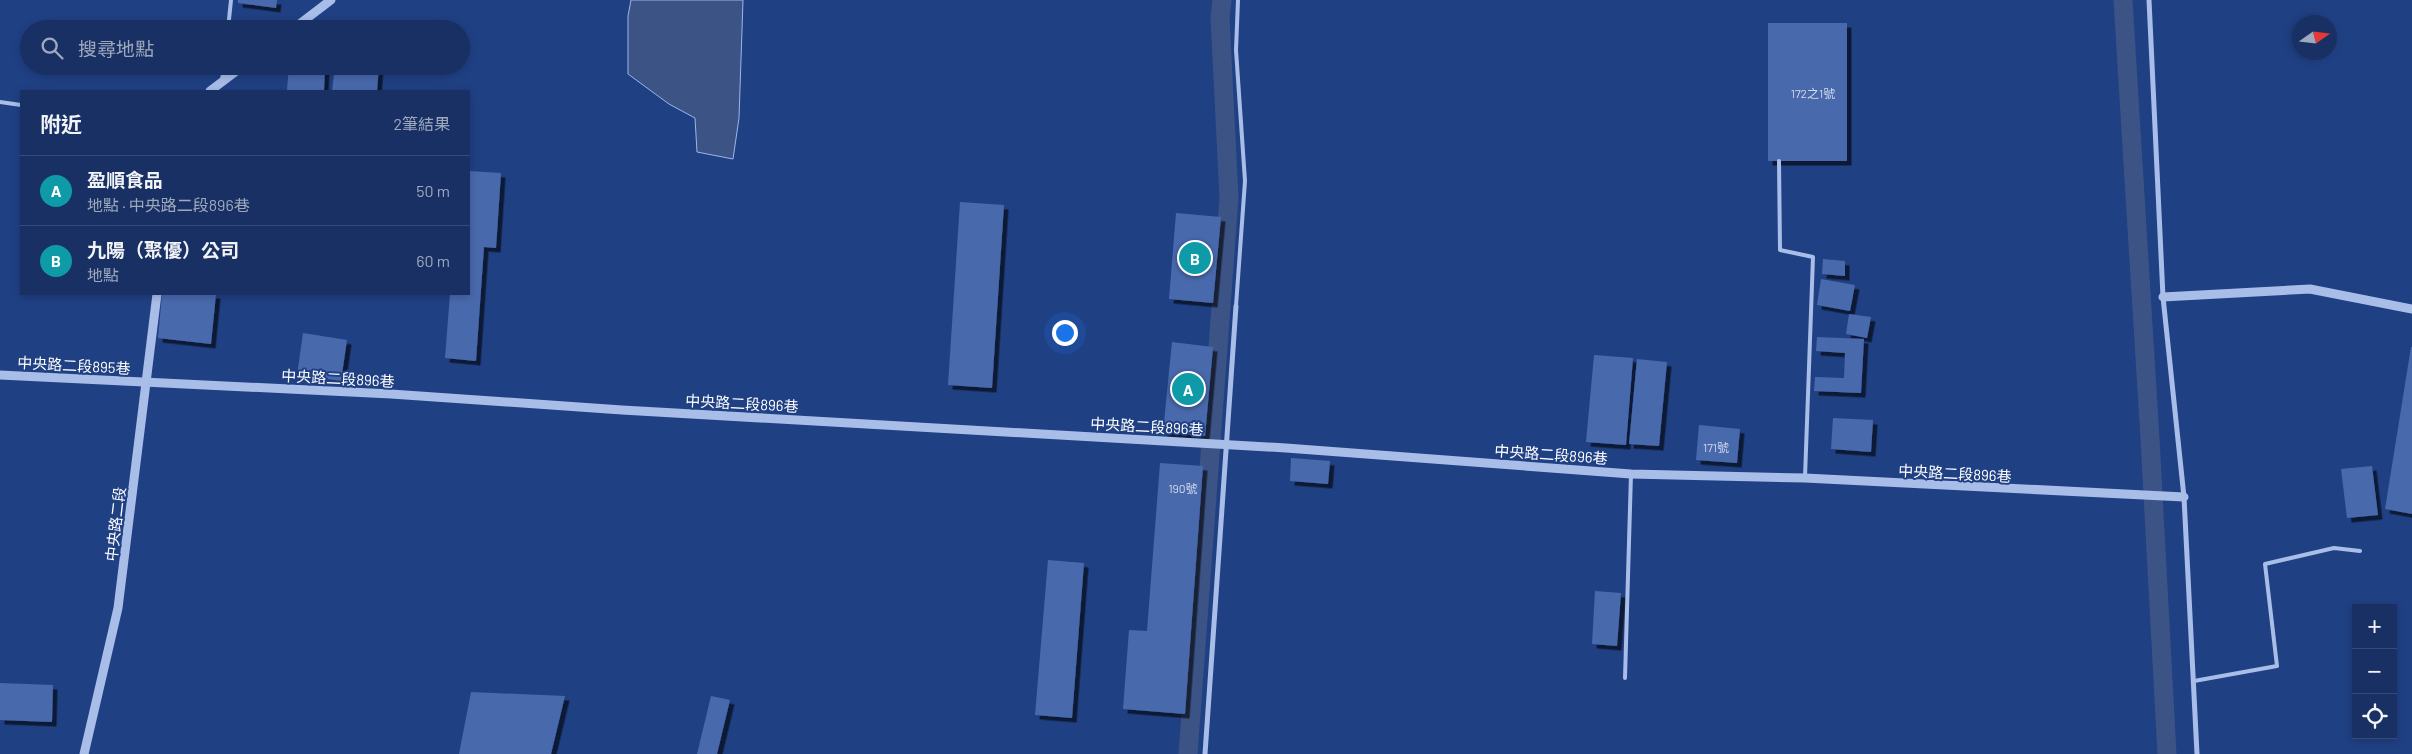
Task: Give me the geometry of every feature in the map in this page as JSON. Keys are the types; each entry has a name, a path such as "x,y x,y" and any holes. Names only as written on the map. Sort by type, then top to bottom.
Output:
{"street":[{"path":"305,20 331,0"},
{"path":"2149,0 2163,297 2184,498 2197,754"},
{"path":"211,90 231,75"},
{"path":"2163,297 2310,289 2412,309"},
{"name":"中央路二段","path":"84,754 118,608 157,295"},
{"path":"1205,754 1236,306"},
{"name":"中央路二段895巷","path":"0,374 147,382"},
{"name":"中央路二段896巷","path":"147,382 391,394 632,410 1227,444 1631,474 1805,478 2184,498"}],"lane":[{"path":"229,20 231,0"},
{"path":"1236,306 1245,181 1236,50 1238,0"},
{"path":"222,82 223,75"},
{"path":"0,102 20,105"},
{"path":"1779,161 1780,250 1812,257 1805,478"},
{"path":"1626,678 1631,474"},
{"path":"2194,681 2277,666 2265,564 2334,548 2360,551"}],"water":[{"path":"631,0 743,0 739,118 733,159 697,152 695,118 669,104 628,74 628,16"}],"building":[{"path":"238,0 277,0 276,8 238,3"},
{"path":"1768,23 1847,23 1847,161 1768,161"},
{"path":"288,75 325,75 324,90 287,90"},
{"path":"334,75 378,75 377,90 332,90"},
{"path":"470,171 501,173 496,248 484,247 476,361 445,358 450,295 470,295"},
{"path":"960,202 1004,205 992,388 948,385"},
{"path":"1176,213 1221,217 1213,303 1169,299"},
{"path":"1823,259 1845,261 1845,276 1822,274"},
{"path":"1821,279 1855,285 1850,311 1817,305"},
{"path":"162,295 216,295 211,344 158,338"},
{"path":"1849,314 1871,317 1867,338 1846,334"},
{"path":"303,333 347,340 341,381 297,375"},
{"path":"1817,337 1864,339 1861,393 1814,391 1815,377 1844,378 1845,353 1816,351"},
{"path":"1172,342 1213,347 1205,436 1163,432"},
{"path":"2412,347 2412,514 2385,509"},
{"path":"1594,355 1633,358 1626,445 1586,442"},
{"path":"1637,359 1667,362 1659,446 1629,444"},
{"path":"1833,418 1873,420 1871,452 1831,449"},
{"path":"1699,425 1740,429 1737,463 1696,460"},
{"path":"1291,458 1330,461 1328,484 1290,481"},
{"path":"1160,463 1203,466 1185,714 1123,709 1129,630 1147,631"},
{"path":"2372,466 2378,515 2347,518 2341,469"},
{"path":"1048,560 1084,563 1072,718 1035,715"},
{"path":"1595,591 1621,593 1617,646 1592,644"},
{"path":"0,683 53,685 52,722 0,720"},
{"path":"471,692 565,696 551,754 459,754"},
{"path":"711,696 730,700 717,754 697,754"}],"waterway":[{"path":"1188,754 1229,198 1220,18 1222,0"},
{"path":"2123,0 2167,754"}],"place":[{"name":"九陽（聚優）公司","path":"1195,258"},
{"name":"盈順食品","path":"1188,389"}]}
